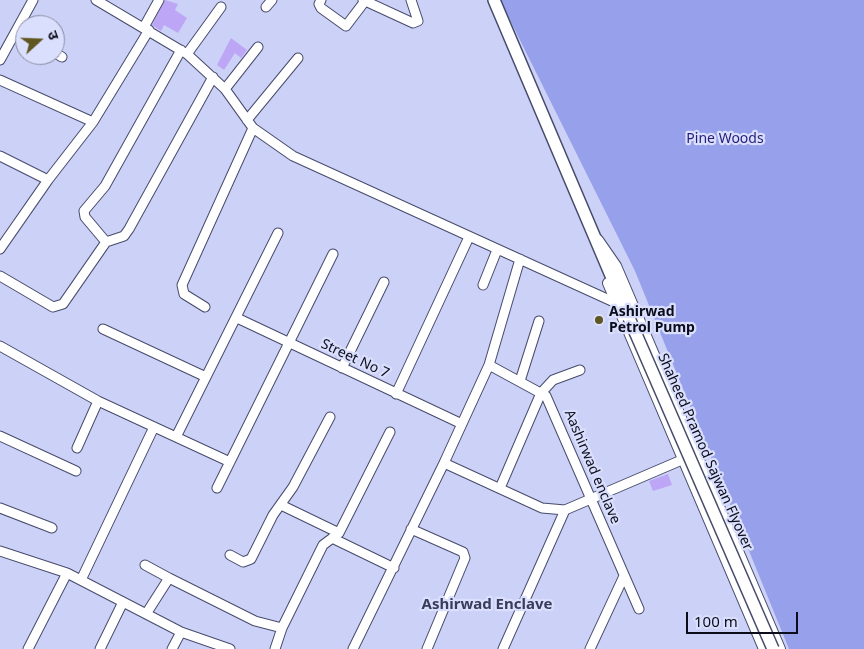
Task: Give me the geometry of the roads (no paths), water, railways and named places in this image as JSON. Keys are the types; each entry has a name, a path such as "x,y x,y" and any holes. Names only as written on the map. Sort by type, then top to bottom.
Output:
{"main road":[{"name":"Shaheed Pramod Sajwan Flyover","path":"494,0 629,318 773,649"}],"street":[{"path":"28,15 33,0"},
{"path":"96,0 184,52 225,89 252,128 294,156 616,303"},
{"path":"0,249 48,180 93,122 147,29 160,0"},
{"path":"266,8 272,0"},
{"path":"321,0 319,4 321,8 346,26 364,1 413,23 418,21 419,17 412,0"},
{"path":"106,242 85,218 84,211 105,186 184,52 221,7"},
{"path":"0,60 15,41"},
{"path":"225,89 258,47"},
{"path":"247,120 298,58"},
{"path":"0,276 57,308 63,304 106,242 124,236 212,76"},
{"path":"0,80 93,122"},
{"path":"204,306 184,294 182,285 252,128"},
{"path":"0,156 48,180"},
{"path":"176,437 237,318 278,232"},
{"path":"396,394 469,237"},
{"path":"597,240 597,253 616,303 764,649"},
{"path":"597,240 616,266 780,649"},
{"path":"483,285 497,250"},
{"path":"217,488 333,254"},
{"path":"353,649 394,568 489,365 520,259"},
{"path":"342,368 384,282"},
{"name":"Street No 7","path":"237,318 462,424"},
{"path":"520,380 539,321"},
{"path":"103,328 206,377"},
{"path":"0,346 98,401 230,462"},
{"name":"Aashirwad enclave","path":"489,365 520,380 541,393 549,402 639,609"},
{"path":"500,488 541,393 553,380 580,370"},
{"path":"77,448 98,401"},
{"path":"230,555 242,562 249,562 273,515 281,505 330,417"},
{"path":"81,580 154,427"},
{"path":"275,649 282,628 324,545 336,536 390,432"},
{"path":"0,436 76,471"},
{"path":"444,463 542,508 565,510 684,459"},
{"path":"281,505 394,568"},
{"path":"0,508 52,528"},
{"path":"504,649 565,510"},
{"path":"411,529 463,552 465,558 427,649"},
{"path":"0,551 67,572 181,632 230,649"},
{"path":"145,565 255,622 282,628"},
{"path":"28,649 67,572"},
{"path":"590,649 624,576"},
{"path":"146,614 169,578"},
{"path":"100,649 123,602"},
{"path":"754,624 758,619 766,618"},
{"path":"172,649 181,632"}],"place":[{"name":"Ashirwad Petrol Pump","path":"599,320"}],"district":[{"name":"Ashirwad Enclave","path":"487,605"}],"park label":[{"name":"Pine Woods","path":"725,139"}]}
